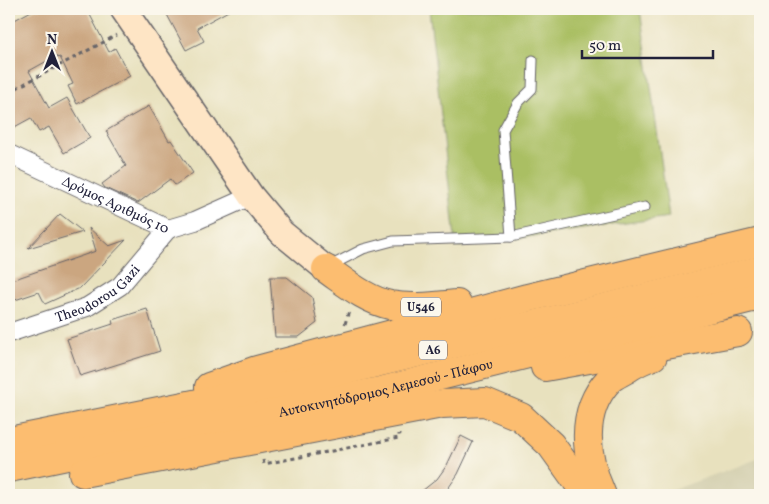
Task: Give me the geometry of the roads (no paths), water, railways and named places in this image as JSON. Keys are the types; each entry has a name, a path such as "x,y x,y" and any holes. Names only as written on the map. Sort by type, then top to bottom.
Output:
{"highway":[{"path":"104,423 257,370 527,298 760,242"},
{"name":"U546","path":"326,269 360,292 389,304 417,307 527,298"},
{"name":"Αυτοκινητόδρομος Λεμεσού - Πάφου","path":"9,441 269,389 760,270"},
{"name":"Αυτοκινητόδρομος Λεμεσού - Πάφου","path":"9,468 380,391 760,296"},
{"path":"380,391 532,370 749,330"},
{"path":"602,495 594,478 587,441 592,403 610,379 644,359 749,330"},
{"path":"9,488 442,404 485,402 521,417 551,445 587,495"}],"street":[{"name":"U546","path":"129,17 250,196 282,233 326,269"},
{"name":"Δρόμος Αριθμός 10","path":"9,154 168,229 195,221 250,196"},
{"name":"Theodorou Gazi","path":"9,333 87,306 120,286 168,229"}],"lane":[{"path":"511,237 503,130 518,103 532,89 533,60"},
{"path":"326,269 363,249 392,241 511,237 645,207"}]}
